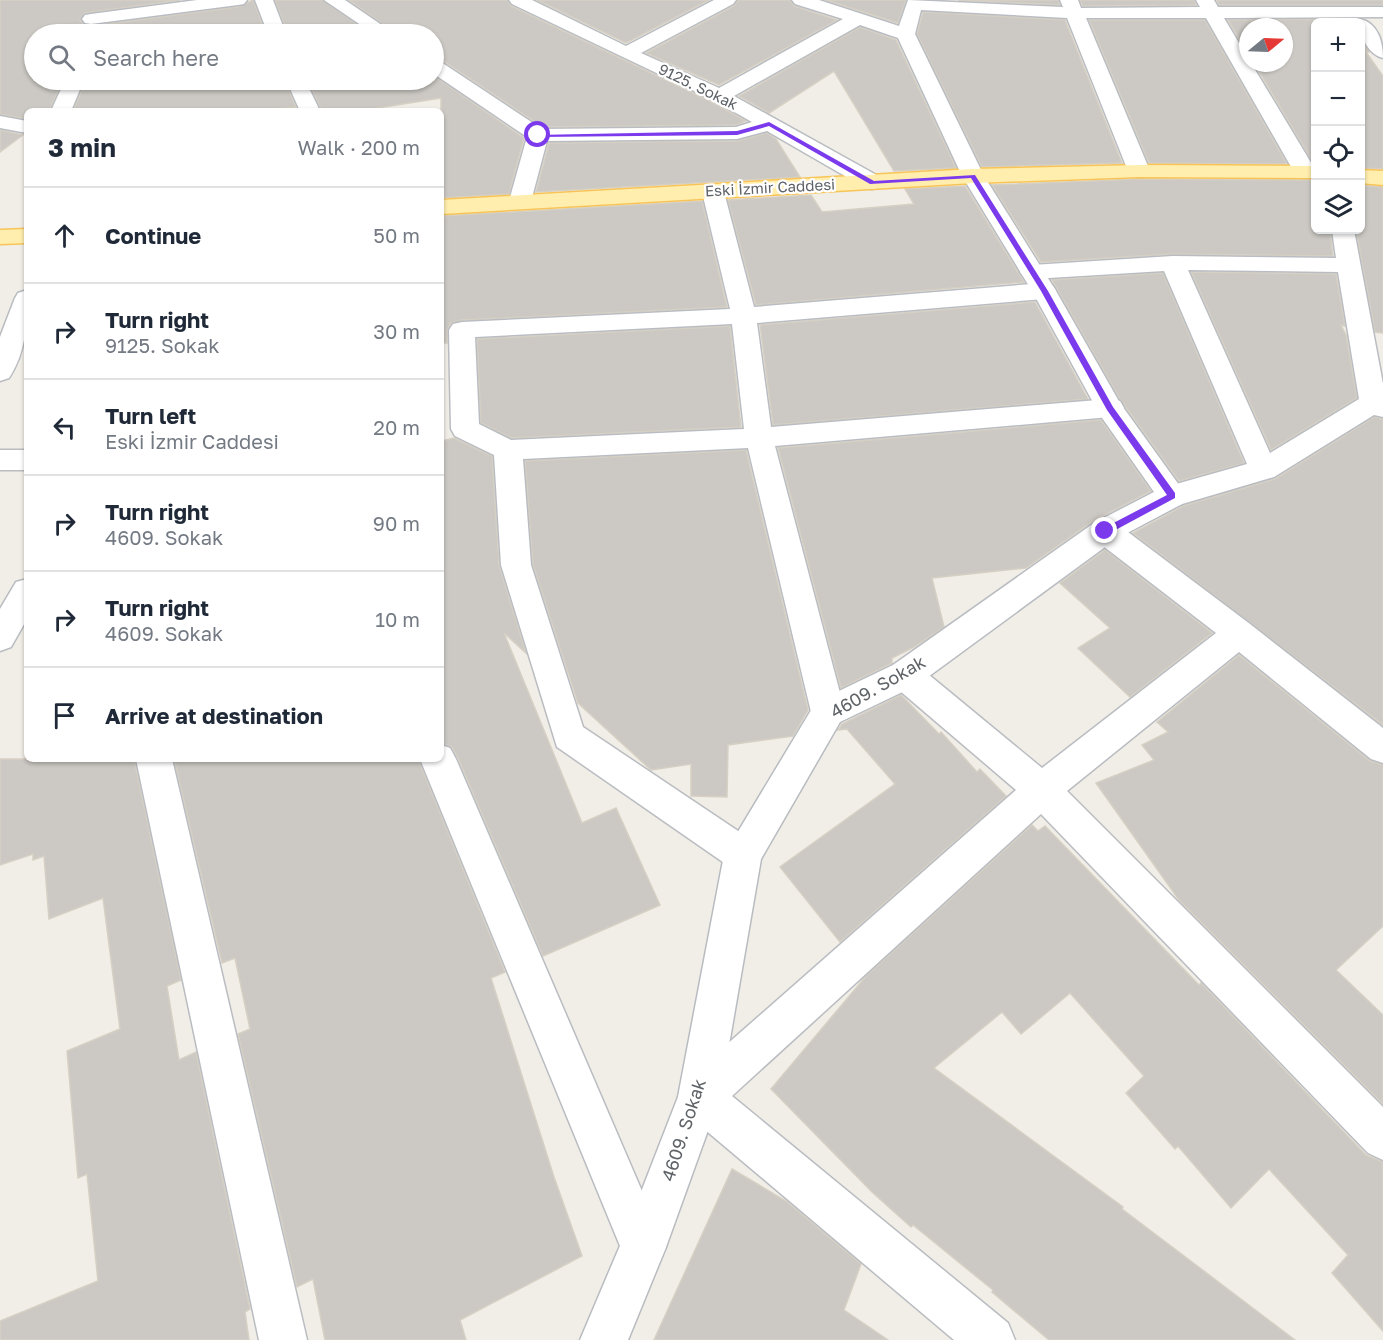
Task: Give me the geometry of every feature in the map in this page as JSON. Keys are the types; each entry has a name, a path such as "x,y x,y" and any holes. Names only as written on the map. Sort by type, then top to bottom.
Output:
{"main road":[{"name":"Eski İzmir Caddesi","path":"444,207 973,176 1138,171 1310,172"},
{"path":"1365,176 1383,178"},
{"path":"0,237 24,236"}],"street":[{"path":"86,0 89,24"},
{"path":"106,24 238,0"},
{"path":"264,0 273,24"},
{"path":"333,0 370,24"},
{"name":"9125. Sokak","path":"518,0 720,96 872,183"},
{"path":"626,53 727,0"},
{"path":"801,0 906,34"},
{"path":"1172,496 1110,408 1038,281 973,176 906,34 917,2 1072,7 1208,6 1353,14 1383,12"},
{"path":"1208,6 1310,172"},
{"path":"1072,7 1138,171"},
{"path":"1353,14 1383,52"},
{"path":"720,96 857,19"},
{"path":"444,73 538,135 737,133 769,124"},
{"path":"63,108 70,90"},
{"path":"301,90 309,108"},
{"path":"0,122 24,126"},
{"path":"520,201 538,135"},
{"path":"713,192 744,316 759,438 828,712"},
{"path":"1343,234 1378,405"},
{"path":"1173,263 1264,470"},
{"path":"1110,408 759,438 508,450 465,429 462,330 744,316 1173,263 1350,265"},
{"path":"0,372 19,342 24,314"},
{"name":"4609. Sokak","path":"604,1340 699,1097 743,855 828,712 905,675 1105,531 1172,496 1264,470 1378,405"},
{"path":"508,450 516,565 569,736 743,855"},
{"path":"0,460 24,460"},
{"path":"1105,531 1239,633 1383,748"},
{"path":"0,638 24,596"},
{"path":"991,1340 699,1097 1042,790 1239,633"},
{"path":"905,675 1042,790 1383,1138"},
{"path":"155,762 284,1340"},
{"path":"439,762 642,1247"}],"building":[{"path":"0,0 180,0 85,13 80,20 84,24 24,24 24,90 58,90 50,108 24,108 24,118 0,114"},
{"path":"253,0 262,24 106,24 238,7"},
{"path":"275,0 322,0 357,24 284,24"},
{"path":"349,0 507,0 511,6 712,102 746,121 736,125 543,127 444,61 444,24 383,24"},
{"path":"537,0 709,0 626,43"},
{"path":"738,0 790,0 794,6 837,20 719,85 646,53 734,6"},
{"path":"826,0 906,0 898,23"},
{"path":"958,0 1058,0 1060,5"},
{"path":"1080,0 1194,0 1196,5 1083,6"},
{"path":"1217,0 1383,0 1383,5 1219,5"},
{"path":"923,12 1065,20 1122,163 982,167 917,34"},
{"path":"1293,19 1311,19 1311,159 1259,72 1293,72"},
{"path":"1089,20 1205,20 1287,164 1149,163"},
{"path":"1228,20 1239,20 1239,39"},
{"path":"860,27 896,40 956,168 894,171 834,71 769,113 739,96"},
{"path":"1365,46 1369,52 1366,52 1383,76 1383,169 1365,168"},
{"path":"444,83 524,138 509,194 444,198 444,108 441,108 441,98 378,108 321,108 312,90 444,90"},
{"path":"82,90 288,90 296,107 284,108 74,108"},
{"path":"0,130 23,135 0,152"},
{"path":"767,133 776,139 800,177 536,192 549,143 737,141"},
{"path":"1139,179 1311,180 1311,234 1330,234 1333,256 1173,254 1041,262 992,185"},
{"path":"1365,185 1383,187 1383,333 1375,332 1357,234 1365,234"},
{"path":"965,186 1024,282 756,305 728,200 811,195 822,212 914,204 905,189"},
{"path":"702,201 727,307 462,320 451,323 447,330 447,343 444,343 444,216"},
{"path":"1191,272 1336,274 1345,326 1341,325 1346,335 1357,398 1271,450"},
{"path":"1163,273 1244,463 1179,481 1120,399 1052,280"},
{"path":"1035,302 1088,399 773,425 760,325"},
{"path":"730,326 741,427 511,438 481,423 477,339"},
{"path":"1374,417 1383,419 1383,725 1133,533 1183,506 1275,479"},
{"path":"1101,420 1151,491 1093,521 1026,568 932,578 944,627 914,647 892,658 892,663 841,688 778,448"},
{"path":"454,438 492,456 499,565 526,653 504,633 582,823 616,808 660,905 543,956 458,758 452,747 444,744 444,440"},
{"path":"746,450 808,710 793,736 728,745 727,797 691,796 691,764 651,770 578,703 533,565 525,461"},
{"path":"1105,550 1212,633 1130,697 1078,648 1110,628 1060,583"},
{"path":"1239,655 1370,761 1383,765 1383,926 1336,970 1383,1015 1383,1104 1179,900 1096,783 1154,760 1142,745 1168,732 1157,722"},
{"path":"901,695 939,734 941,732 977,772 980,769 1006,796 840,942 780,867 895,784 847,729 838,730 842,724"},
{"path":"0,759 24,759 24,762 135,762 181,980 167,986 179,1060 196,1052 250,1309 245,1312 249,1340 0,1340 0,1321 98,1281 87,1174 78,1178 67,1051 120,1029 103,898 49,919 44,856 33,860 33,854 0,865"},
{"path":"175,762 419,762 505,972 491,978 554,1177 582,1256 460,1320 466,1340 325,1340 313,1279 297,1287 238,1034 250,1029 235,958 222,963"},
{"path":"1032,825 1038,831 1045,826 1199,985 1201,983 1366,1155 1383,1162 1383,1331 1332,1273 1348,1255 1269,1169 1231,1208 1178,1146 1175,1149 1126,1093 1144,1076 1070,993 1021,1034 1002,1012 934,1068 1123,1207 1122,1209 1295,1340 1049,1340 992,1292 993,1290 913,1225 911,1227 872,1192 771,1089 867,975"},
{"path":"732,1169 786,1201 861,1264 844,1310 888,1340 654,1340"}],"route":[{"path":"538,135 737,133 769,124 872,183 973,176 1044,291 1110,408 1172,496 1105,531"}]}
